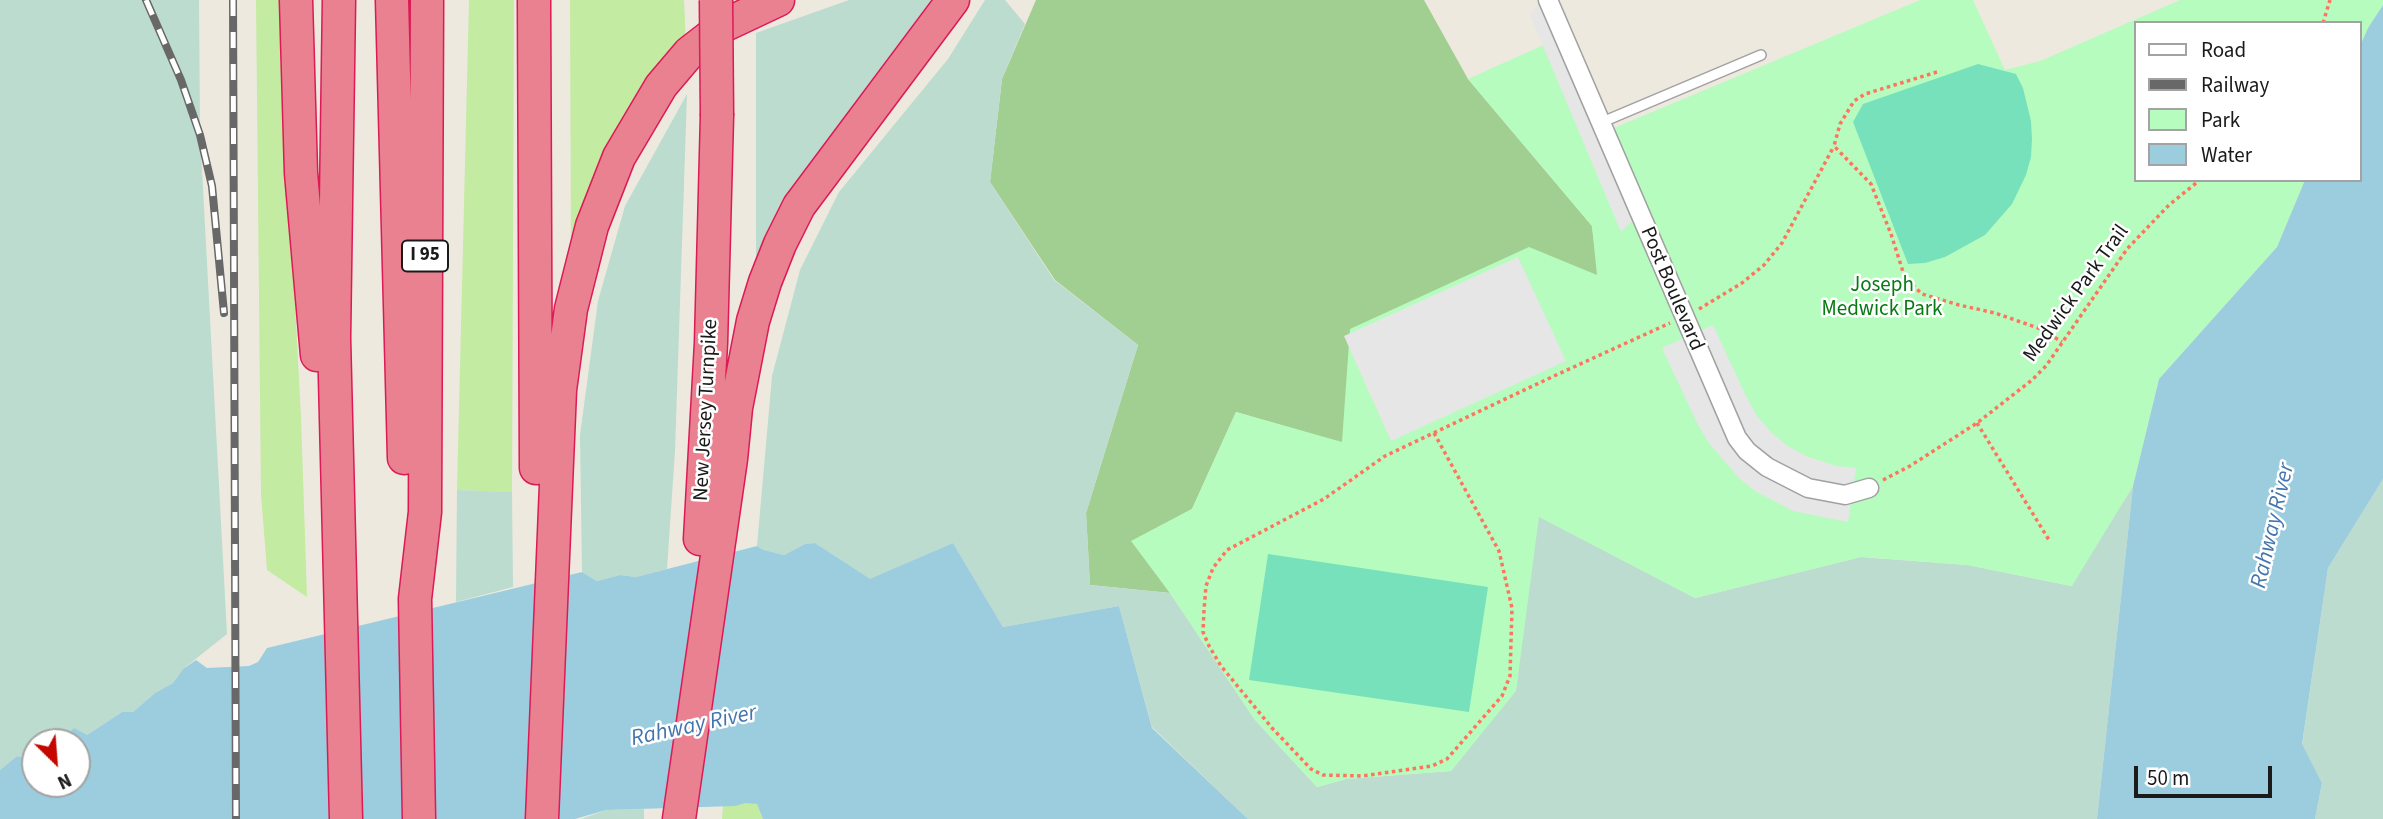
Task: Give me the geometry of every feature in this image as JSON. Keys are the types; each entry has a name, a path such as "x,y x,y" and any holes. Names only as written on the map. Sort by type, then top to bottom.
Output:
{"highway":[{"path":"296,0 301,173 337,412 346,819"},
{"path":"325,344 339,0"},
{"path":"392,0 415,515"},
{"name":"I 95","path":"419,819 415,515 427,0"},
{"path":"534,0 547,490 539,819"},
{"name":"New Jersey Turnpike","path":"716,0 718,462"},
{"path":"547,490 571,309 592,226 619,156 661,86 689,53 725,25 778,0"},
{"path":"677,819 718,462 736,408 748,342 765,282 799,206 953,0"}],"street":[{"name":"Post Boulevard","path":"1548,0 1737,438 1747,451 1767,467 1808,488 1845,495 1869,488"}],"lane":[{"path":"1600,123 1761,55"}],"path":[{"path":"2324,21 2330,0"},
{"path":"1434,433 1499,551 1512,608 1510,676 1502,696 1447,759 1432,766 1363,776 1323,775 1311,769 1272,728 1221,666 1203,632 1206,586 1213,568 1227,550 1324,499 1385,456 1719,299 1764,265 1789,232 1834,146 1840,124 1854,101 1865,94 1937,72"},
{"path":"1834,146 1871,184 1891,233 1905,278 1922,294 1995,313 2029,325 2062,342"},
{"name":"Medwick Park Trail","path":"1869,488 1910,466 1976,423 2032,380 2046,366 2127,249 2169,205 2198,182"},
{"path":"1976,423 2049,540"}],"green space":[{"path":"0,0 199,0 200,133 227,634 183,669 173,683 155,693 133,712 122,712 91,732 91,728 21,728 21,757 17,756 0,770"},
{"path":"256,0 285,0 287,154 301,417 307,597 267,570 261,494"},
{"path":"469,0 514,0 512,492 457,490"},
{"path":"570,0 684,0 686,43 571,249"},
{"path":"849,0 952,0 756,267 756,33"},
{"path":"985,0 1005,0 1025,24 1002,79 990,182 1054,280 1138,345 1086,513 1090,585 1170,593 1255,720 1317,787 1346,779 1451,771 1516,690 1538,516 1695,598 1861,557 1968,565 2071,586 2133,486 2097,819 1248,819 1152,727 1119,606 1003,627 953,543 870,580 815,543 805,544 784,555 757,546 772,376 800,270 839,192 948,59"},
{"path":"1036,0 1424,0 1468,79 1592,226 1598,275 1342,443 1236,412 1192,509 1132,541 1170,593 1090,585 1086,513 1138,345 1055,280 990,182 1002,79"},
{"name":"Joseph Medwick Park","path":"1920,0 1973,0 2005,70 2040,61 2180,0 2383,0 2383,5 2362,42 2362,21 2134,21 2134,182 2304,182 2277,247 2159,379 2133,486 2072,586 1967,565 1861,557 1695,598 1539,517 1516,691 1451,771 1346,779 1317,787 1255,720 1170,593 1131,541 1192,509 1236,412 1342,442 1350,329 1529,247 1597,275 1592,226 1468,79 1570,33 1609,130"},
{"path":"1978,64 2016,74 2023,88 2031,121 2032,139 2026,175 2012,204 1985,235 1945,257 1925,263 1908,264 1853,122 1863,104"},
{"path":"687,94 675,451 667,569 636,577 620,575 597,581 582,572 580,435 598,301 625,206"},
{"path":"2383,479 2383,819 2315,819 2322,783 2302,745 2328,568"},
{"path":"457,490 512,492 513,587 456,602"},
{"path":"1268,554 1488,587 1469,712 1249,680"},
{"path":"745,802 757,804 763,819 722,819 723,806"},
{"path":"644,809 644,819 581,819 606,810"}],"shaded area":[{"path":"1540,3 1632,221 1621,232 1530,15"},
{"path":"1518,257 1566,361 1391,441 1344,336"},
{"path":"1713,325 1745,394 1757,416 1771,432 1786,445 1806,456 1836,466 1856,468 1848,522 1793,511 1755,491 1739,478 1708,442 1662,348"}],"water":[{"name":"Rahway River","path":"2383,5 2383,479 2328,568 2302,744 2322,783 2315,819 2097,819 2133,486 2159,379 2277,247 2304,182 2362,182 2362,42"},
{"name":"Rahway River","path":"815,543 870,579 953,543 1003,627 1119,606 1152,728 1248,819 763,819 757,804 745,803 735,806 606,810 575,819 0,819 0,770 17,756 21,757 21,798 91,798 91,732 122,712 133,712 155,693 173,683 183,669 196,660 207,668 249,666 258,662 267,648 582,572 597,581 620,575 636,577 757,546 784,555 805,544"}],"railway":[{"path":"146,0 181,80 200,135 212,186 224,313"},
{"path":"233,0 236,819"}]}
